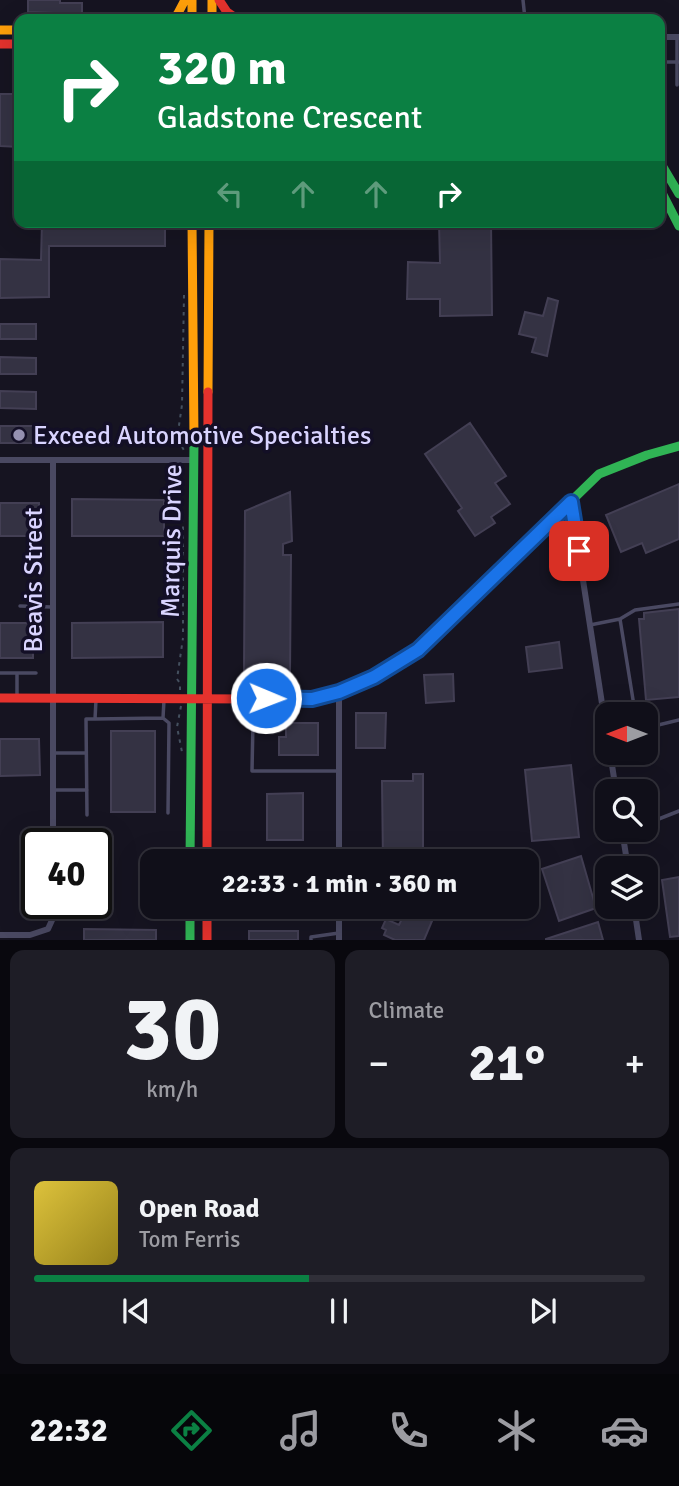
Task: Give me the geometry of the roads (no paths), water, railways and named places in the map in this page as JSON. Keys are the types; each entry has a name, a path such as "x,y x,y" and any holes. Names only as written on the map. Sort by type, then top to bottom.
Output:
{"main road":[{"path":"219,0 230,14"},
{"path":"665,170 679,194"},
{"path":"665,199 679,226"},
{"name":"Marquis Drive","path":"190,849 185,697 192,228"},
{"name":"Marquis Drive","path":"207,849 209,228"},
{"path":"0,698 312,699 339,692 374,677 418,650 599,474 679,446"},
{"path":"190,919 190,940"},
{"path":"207,919 207,940"}],"street":[{"path":"0,460 190,460"},
{"name":"Beavis Street","path":"52,461 53,828"},
{"path":"571,502 603,702"},
{"path":"339,692 339,849"},
{"path":"0,935 30,935 48,929 53,919"},
{"path":"636,919 639,940"}],"lane":[{"path":"677,85 678,37"},
{"path":"590,625 620,619 635,610 679,604"},
{"path":"20,606 52,607"},
{"path":"620,619 633,702"},
{"path":"0,673 36,673"},
{"path":"17,673 18,698"},
{"path":"95,719 96,698"},
{"path":"163,718 164,698"},
{"path":"87,815 86,719 163,718 169,723 168,813"},
{"path":"658,725 679,720"},
{"path":"253,721 252,771 339,771"},
{"path":"52,753 86,753"},
{"path":"52,790 87,790"},
{"path":"658,819 679,811"},
{"path":"312,940 311,937 339,936"}],"place":[{"name":"Exceed Automotive Specialties","path":"19,435"}]}
